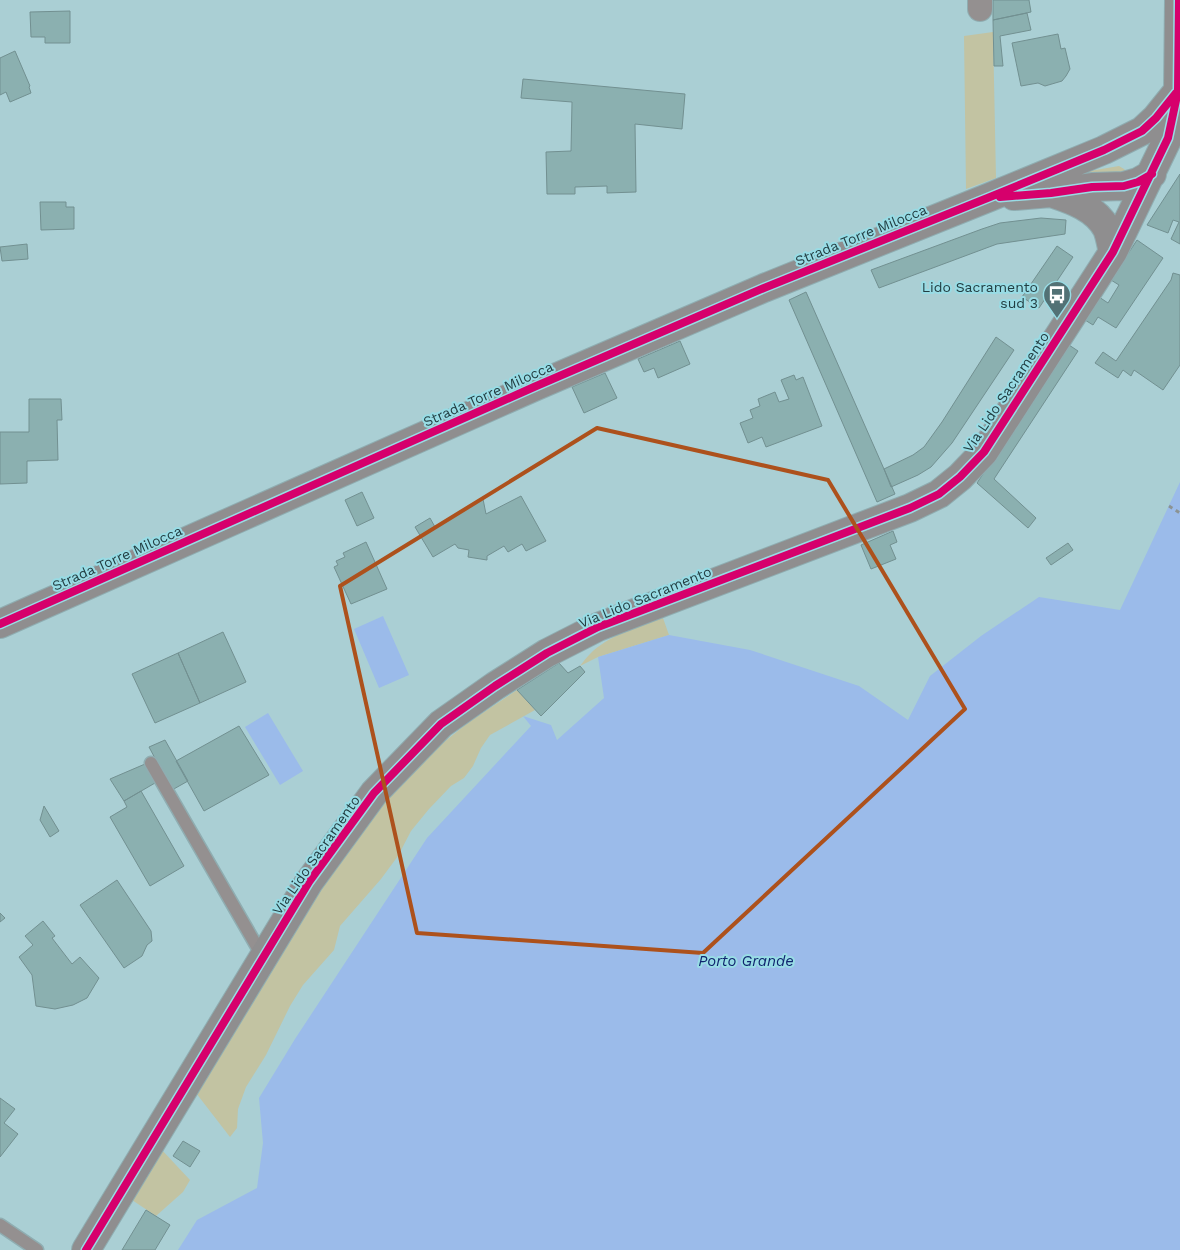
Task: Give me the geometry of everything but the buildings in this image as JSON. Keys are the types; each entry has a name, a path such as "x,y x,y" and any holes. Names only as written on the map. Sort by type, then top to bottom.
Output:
{"street":[{"name":"Via Lido Sacramento","path":"86,1250 309,882 374,793 441,724 495,686 547,653 598,627 910,508 939,494 960,477 984,452 1113,252 1168,138 1178,91 1180,0"},
{"name":"Strada Torre Milocca","path":"0,624 736,299 1104,150 1142,131 1156,118 1178,91"},
{"path":"990,197 1052,193 1092,187 1124,186 1138,182 1152,174 1142,160 1128,154 1104,150"},
{"path":"1052,193 1080,203 1098,216 1107,229 1113,252"}],"lane":[{"path":"151,763 263,957"},
{"path":"0,1225 37,1250"}],"path":[{"path":"1168,506 1180,513"}],"highlighted area":[{"path":"597,428 828,480 965,709 703,953 417,933 340,586"}],"green space":[{"path":"993,32 996,178 966,189 964,36"},
{"path":"1119,166 1127,172 1074,181 1072,174"},
{"path":"663,618 669,635 598,657 580,666 605,642 635,627"},
{"path":"517,690 535,710 490,735 464,778 451,786 429,809 411,831 398,856 381,879 340,926 334,950 303,985 290,1006 266,1055 246,1087 238,1109 237,1128 230,1137 196,1093 255,999 302,918 356,838 380,807 434,750 469,722"},
{"path":"161,1149 190,1180 183,1192 156,1216 132,1200"}],"water":[{"name":"Porto Grande","path":"1180,482 1180,1250 178,1250 197,1220 257,1188 263,1143 259,1098 295,1039 427,838 531,726 523,716 551,725 557,740 604,698 598,657 669,635 750,650 859,686 908,720 930,676 981,636 1039,597 1120,610"},
{"path":"383,616 409,675 379,688 354,629"},
{"path":"268,713 303,771 280,785 245,727"}],"cycle path":[{"path":"86,1250 309,882 374,793 441,724 495,686 547,653 598,627 910,508 939,494 960,477 984,452 1113,252 1168,138 1178,91 1179,0"},
{"path":"0,624 534,387 764,288 1104,150 1142,131 1156,118 1176,93"},
{"path":"1000,197 1051,193 1092,187 1124,186 1138,182 1152,174"}],"place":[{"name":"Lido Sacramento sud 3","path":"1057,319"}]}
